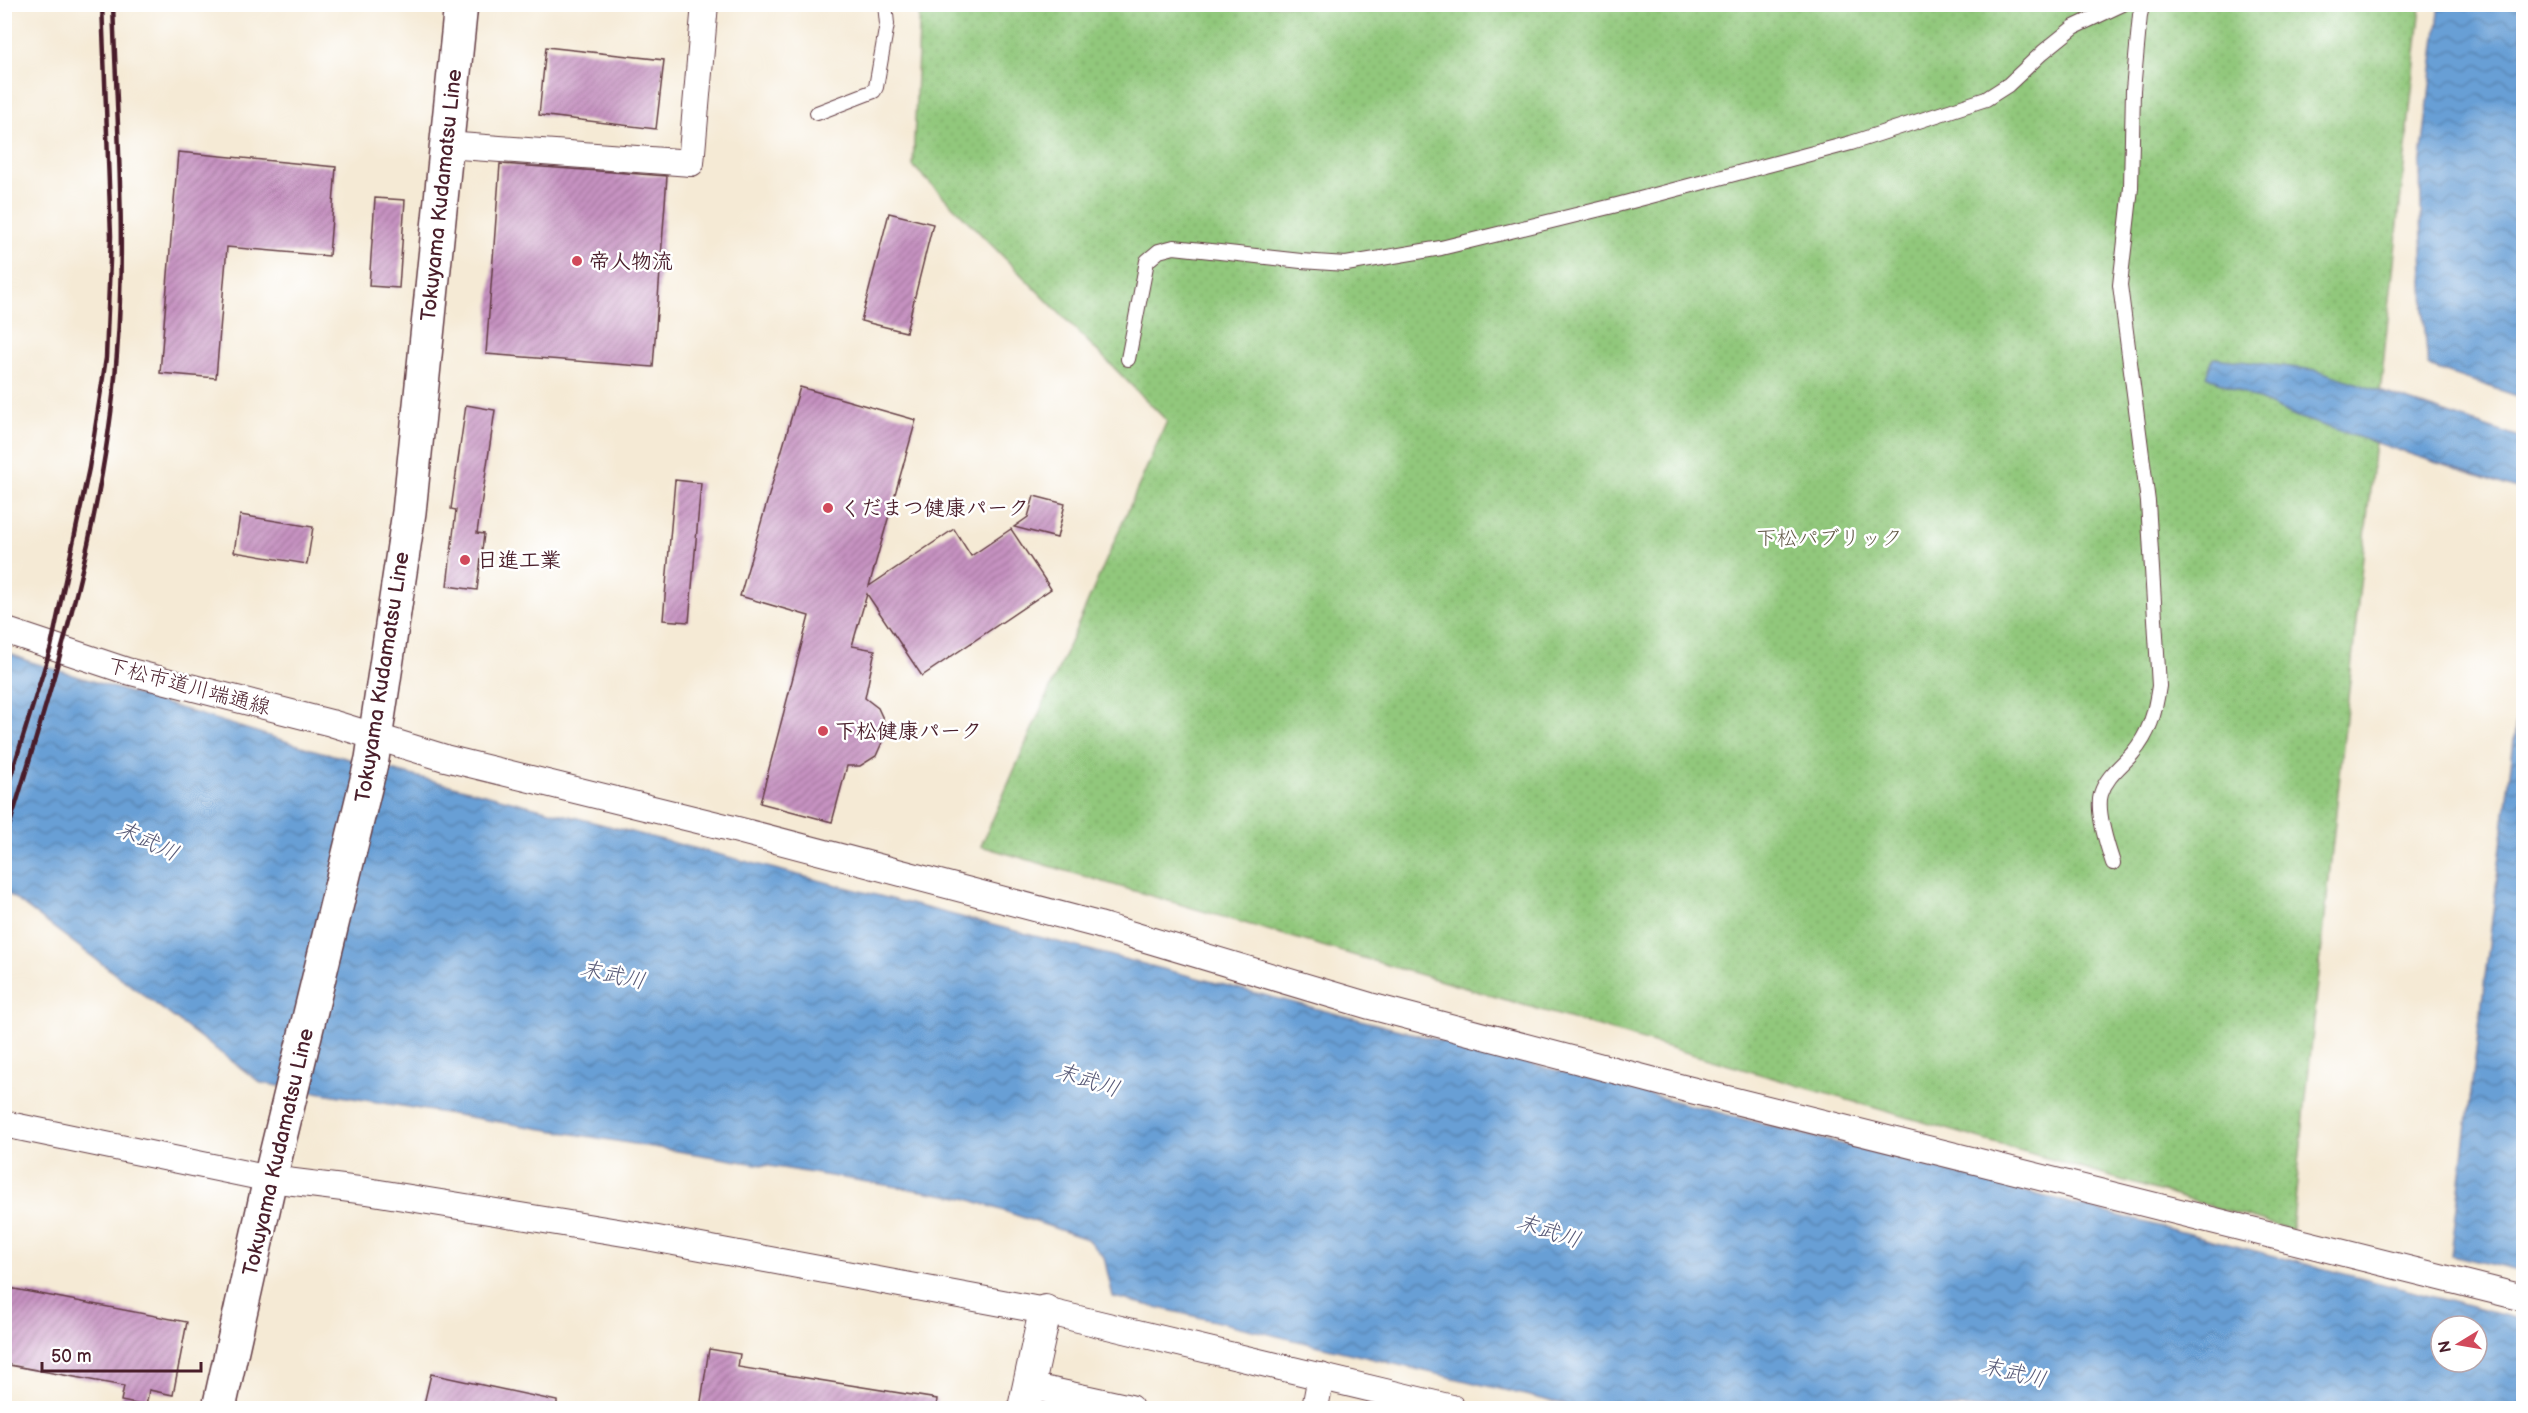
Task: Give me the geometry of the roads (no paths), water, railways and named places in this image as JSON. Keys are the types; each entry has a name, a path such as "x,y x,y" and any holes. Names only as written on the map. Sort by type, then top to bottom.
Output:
{"main road":[{"name":"Tokuyama Kudamatsu Line","path":"219,1408 270,1179 374,748 409,512 461,4"}],"street":[{"path":"446,145 691,163 705,4"},
{"name":"下松市道川端通線","path":"4,630 127,671 331,723 374,748 445,758 730,828 1099,925 1370,1006 1663,1083 2523,1298"},
{"path":"4,1124 270,1179 368,1191 636,1235 1045,1311 1452,1408"},
{"path":"1045,1311 1027,1397 1130,1408"},
{"path":"1315,1408 1321,1376"}],"lane":[{"path":"817,113 874,91 887,24 885,4"},
{"path":"1128,359 1147,261 1159,251 1174,247 1346,264 1441,248 1648,197 1851,143 1986,99 2008,85 2074,27 2123,4"},
{"path":"2113,862 2106,840 2100,796 2108,779 2133,753 2148,733 2155,716 2159,686 2148,502 2120,285 2131,188 2133,90 2143,4"}],"water":[{"path":"2440,4 2523,5 2523,398 2428,366 2424,320 2420,168"},
{"path":"2213,358 2317,370 2523,439 2523,491 2297,417 2206,376"},
{"name":"末武川","path":"5,651 25,660 314,750 2523,1320 2523,1408 1580,1408 1113,1297 1104,1257 1087,1239 965,1198 261,1083 5,891"},
{"path":"2523,666 2524,1272 2451,1255"}],"railway":[{"path":"4,798 51,647 89,468 106,358 111,236 102,4"},
{"path":"4,843 41,723 74,601 89,540 111,416 120,310 121,266 113,4"}],"place":[{"name":"帝人物流","path":"577,261"},
{"name":"くだまつ健康パーク","path":"828,508"},
{"name":"日進工業","path":"465,560"},
{"name":"下松健康パーク","path":"823,731"}],"park label":[{"name":"下松パブリック","path":"1829,538"}]}
